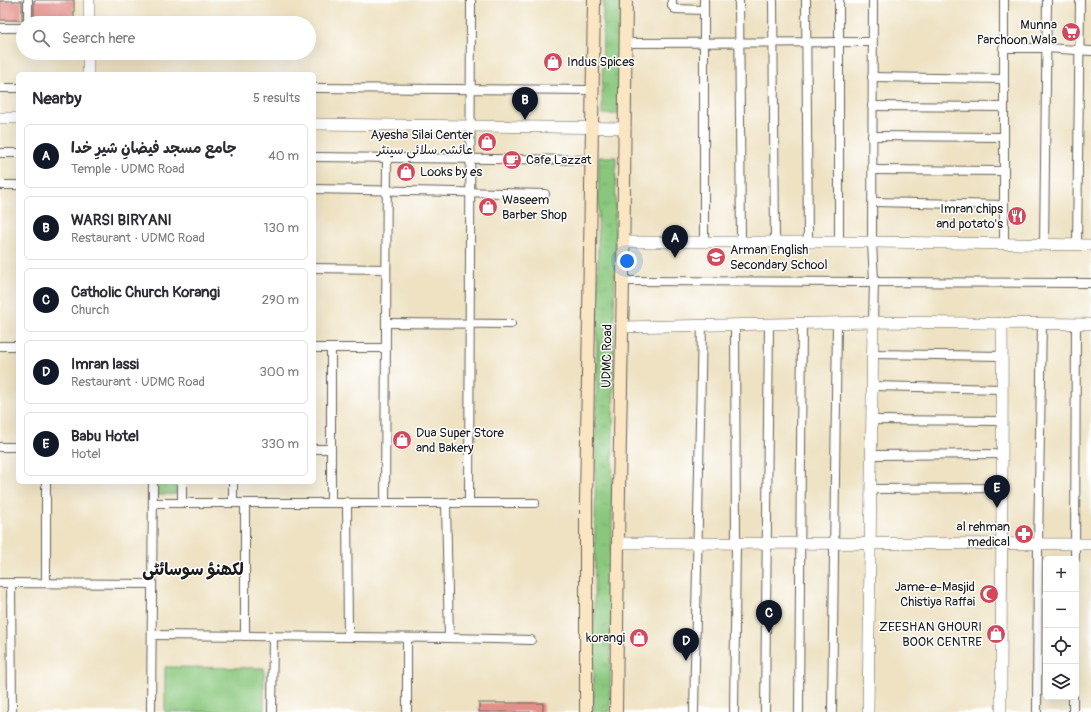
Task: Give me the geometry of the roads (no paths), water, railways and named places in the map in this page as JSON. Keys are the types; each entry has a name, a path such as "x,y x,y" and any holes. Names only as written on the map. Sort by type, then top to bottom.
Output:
{"main road":[{"name":"UDMC Road","path":"586,712 586,510 590,160 594,0"},
{"name":"UDMC Road","path":"616,712 626,0"}],"street":[{"path":"28,0 28,16"},
{"path":"89,0 89,16"},
{"path":"469,502 471,0"},
{"path":"672,0 672,6 675,9 704,10"},
{"path":"704,0 704,241"},
{"path":"739,0 741,241"},
{"path":"773,0 775,242"},
{"path":"806,0 808,242"},
{"path":"839,0 839,242"},
{"path":"868,712 874,282 872,242 873,0"},
{"path":"1004,0 1004,243"},
{"path":"1044,244 1047,0"},
{"path":"1077,245 1080,0"},
{"path":"0,28 16,28"},
{"path":"625,43 872,42"},
{"path":"1003,48 1046,48 1091,51"},
{"path":"88,60 88,72"},
{"path":"872,77 1003,79"},
{"path":"0,88 16,88"},
{"path":"316,88 592,90"},
{"path":"872,106 1004,107"},
{"path":"0,118 16,118"},
{"path":"316,124 624,128"},
{"path":"872,136 1004,137"},
{"path":"0,153 16,153"},
{"path":"316,157 590,160"},
{"path":"385,502 387,158"},
{"path":"873,170 1004,171"},
{"path":"0,184 16,185"},
{"path":"316,190 545,194"},
{"path":"873,202 1004,205"},
{"path":"623,242 741,241 1091,245"},
{"path":"316,268 386,269"},
{"path":"623,281 1091,283"},
{"path":"622,327 837,322 1002,322 1091,324"},
{"path":"832,712 837,322"},
{"path":"1001,712 1001,543 1003,488 1002,322"},
{"path":"386,323 511,324"},
{"path":"799,712 802,323"},
{"path":"734,712 736,543 735,324"},
{"path":"765,712 769,324"},
{"path":"1036,712 1042,324"},
{"path":"1075,556 1076,324"},
{"path":"694,712 696,543 702,325"},
{"path":"0,346 16,346"},
{"path":"316,348 386,348"},
{"path":"332,348 332,502"},
{"path":"873,354 1002,356"},
{"path":"873,386 1002,389"},
{"path":"872,420 1003,421"},
{"path":"0,447 16,447"},
{"path":"316,449 331,449"},
{"path":"872,455 1003,454"},
{"path":"46,484 46,584"},
{"path":"151,712 153,484"},
{"path":"182,484 182,503"},
{"path":"233,484 233,503"},
{"path":"872,489 1003,488"},
{"path":"347,502 348,637"},
{"path":"153,503 535,503"},
{"path":"245,503 246,636"},
{"path":"446,503 449,638"},
{"path":"618,543 1091,544"},
{"path":"0,583 152,584"},
{"path":"11,583 12,712"},
{"path":"152,635 531,640"},
{"path":"272,712 273,636"},
{"path":"407,638 407,712"},
{"path":"1073,700 1073,712"}],"place":[{"name":"Munna Parchoon Wala","path":"1071,32"},
{"name":"Indus Spices","path":"553,62"},
{"name":"WARSI BIRYANI","path":"525,120"},
{"name":"Ayesha Silai Center عائشہ سلائی سینٹر","path":"487,142"},
{"name":"Cafe Lazzat","path":"512,160"},
{"name":"Looks by es","path":"406,172"},
{"name":"Waseem Barber Shop","path":"488,207"},
{"name":"Imran chips and potato's","path":"1017,216"},
{"name":"Arman English Secondary School","path":"716,257"},
{"name":"جامع مسجد فیضانِ شیرِ خدا","path":"675,258"},
{"name":"Dua Super Store and Bakery","path":"402,440"},
{"name":"Babu Hotel","path":"997,508"},
{"name":"al rehman medical","path":"1024,534"},
{"name":"Jame-e-Masjid Chistiya Raffai","path":"989,594"},
{"name":"Catholic Church Korangi","path":"769,633"},
{"name":"ZEESHAN GHOURI BOOK CENTRE","path":"996,634"},
{"name":"korangi","path":"639,638"},
{"name":"Imran lassi","path":"686,661"}],"district":[{"name":"لکھنؤ سوسائٹی","path":"193,569"}]}
